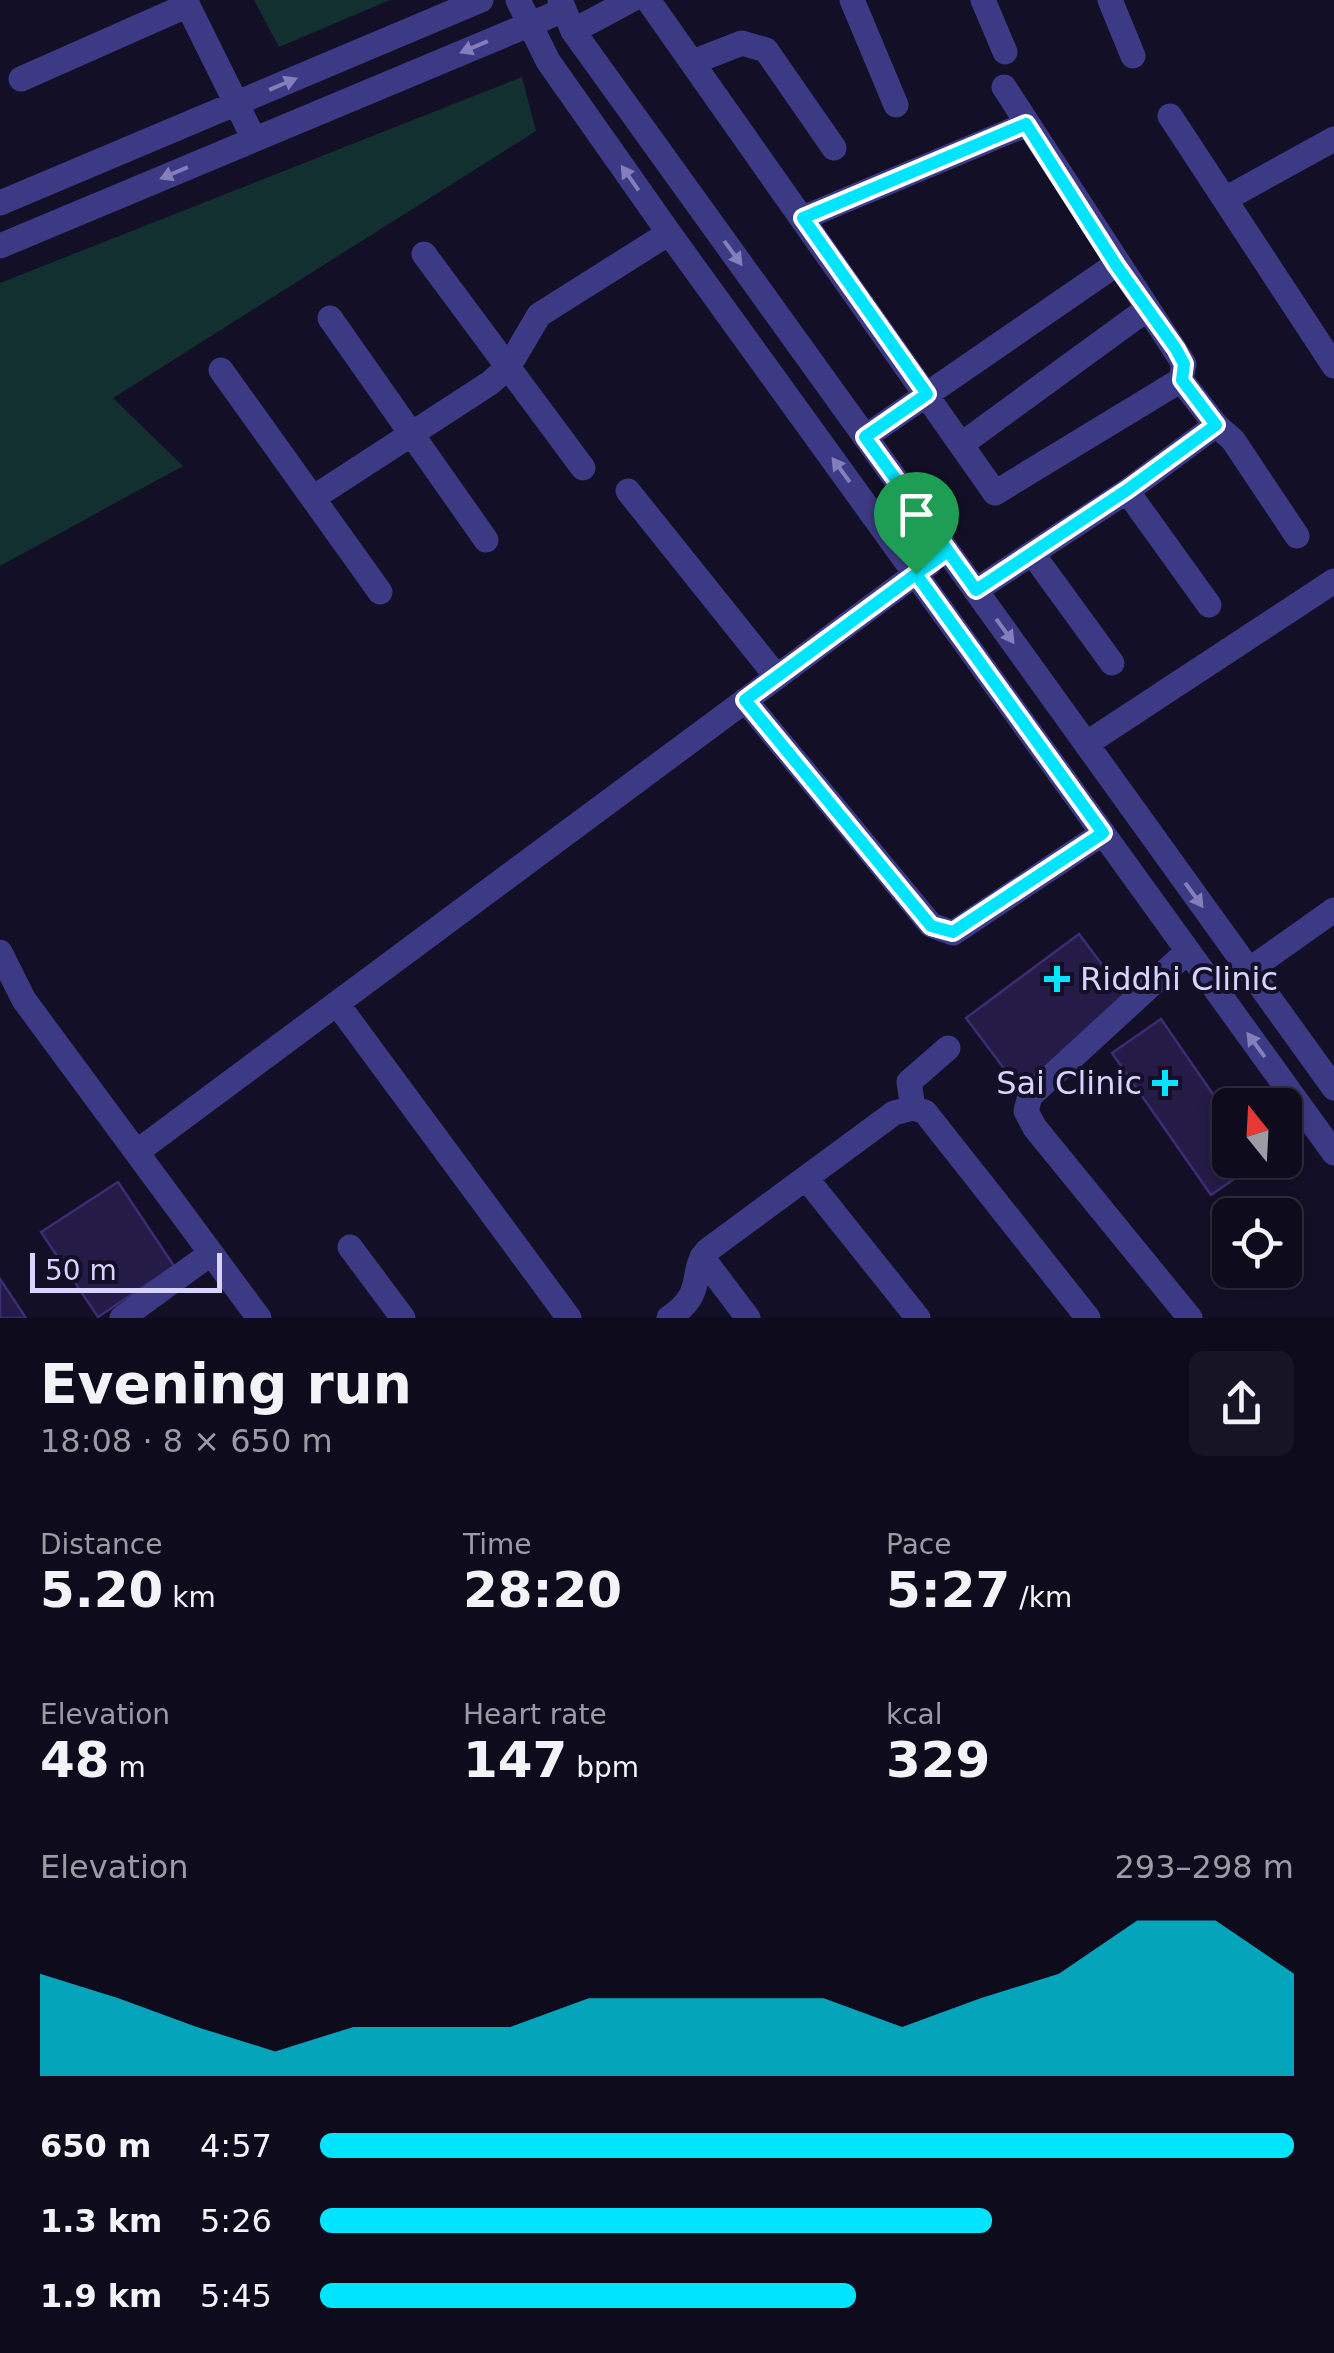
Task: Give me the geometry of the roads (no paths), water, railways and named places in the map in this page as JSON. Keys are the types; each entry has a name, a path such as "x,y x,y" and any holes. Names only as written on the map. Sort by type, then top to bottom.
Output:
{"street":[{"path":"0,203 481,0"},
{"path":"518,0 527,25 669,233 1334,1153"},
{"path":"0,246 527,25 631,0"},
{"path":"648,0 994,493 1182,380"},
{"path":"852,0 896,106"},
{"path":"983,0 1005,52"},
{"path":"1110,0 1133,56"},
{"path":"21,79 186,2 254,139"},
{"path":"566,14 1334,1088"},
{"path":"693,62 742,42 766,50 834,148"},
{"path":"1004,87 1116,265 1184,364 1182,380 1216,425 1233,440 1297,536"},
{"path":"1170,116 1334,366"},
{"path":"803,218 1026,124"},
{"path":"1227,198 1334,139"},
{"path":"313,498 413,436 509,366 539,315 669,233"},
{"path":"424,254 583,468"},
{"path":"865,437 1116,265"},
{"path":"962,444 1147,309"},
{"path":"330,318 486,540"},
{"path":"222,370 380,592"},
{"path":"976,590 1127,490 1216,425"},
{"path":"1127,490 1209,605"},
{"path":"628,491 776,677"},
{"path":"138,1151 948,551"},
{"path":"1032,553 1112,663"},
{"path":"1086,744 1334,580"},
{"path":"745,700 931,926 953,932 1103,833"},
{"path":"1248,970 1334,910"},
{"path":"1188,951 1030,1096 1026,1110 1035,1128 1190,1318"},
{"path":"0,952 24,1000 259,1318"},
{"path":"0,1012 24,1000"},
{"path":"338,1005 569,1318"},
{"path":"913,1108 908,1082 948,1048"},
{"path":"669,1318 695,1293 702,1258 894,1113 913,1108 924,1112 1088,1318"},
{"path":"806,1178 918,1318"},
{"path":"350,1247 403,1318"},
{"path":"122,1318 210,1254"},
{"path":"702,1258 748,1318"}],"place":[{"name":"Riddhi Clinic","path":"1057,979"},
{"name":"Sai Clinic","path":"1165,1083"}]}
